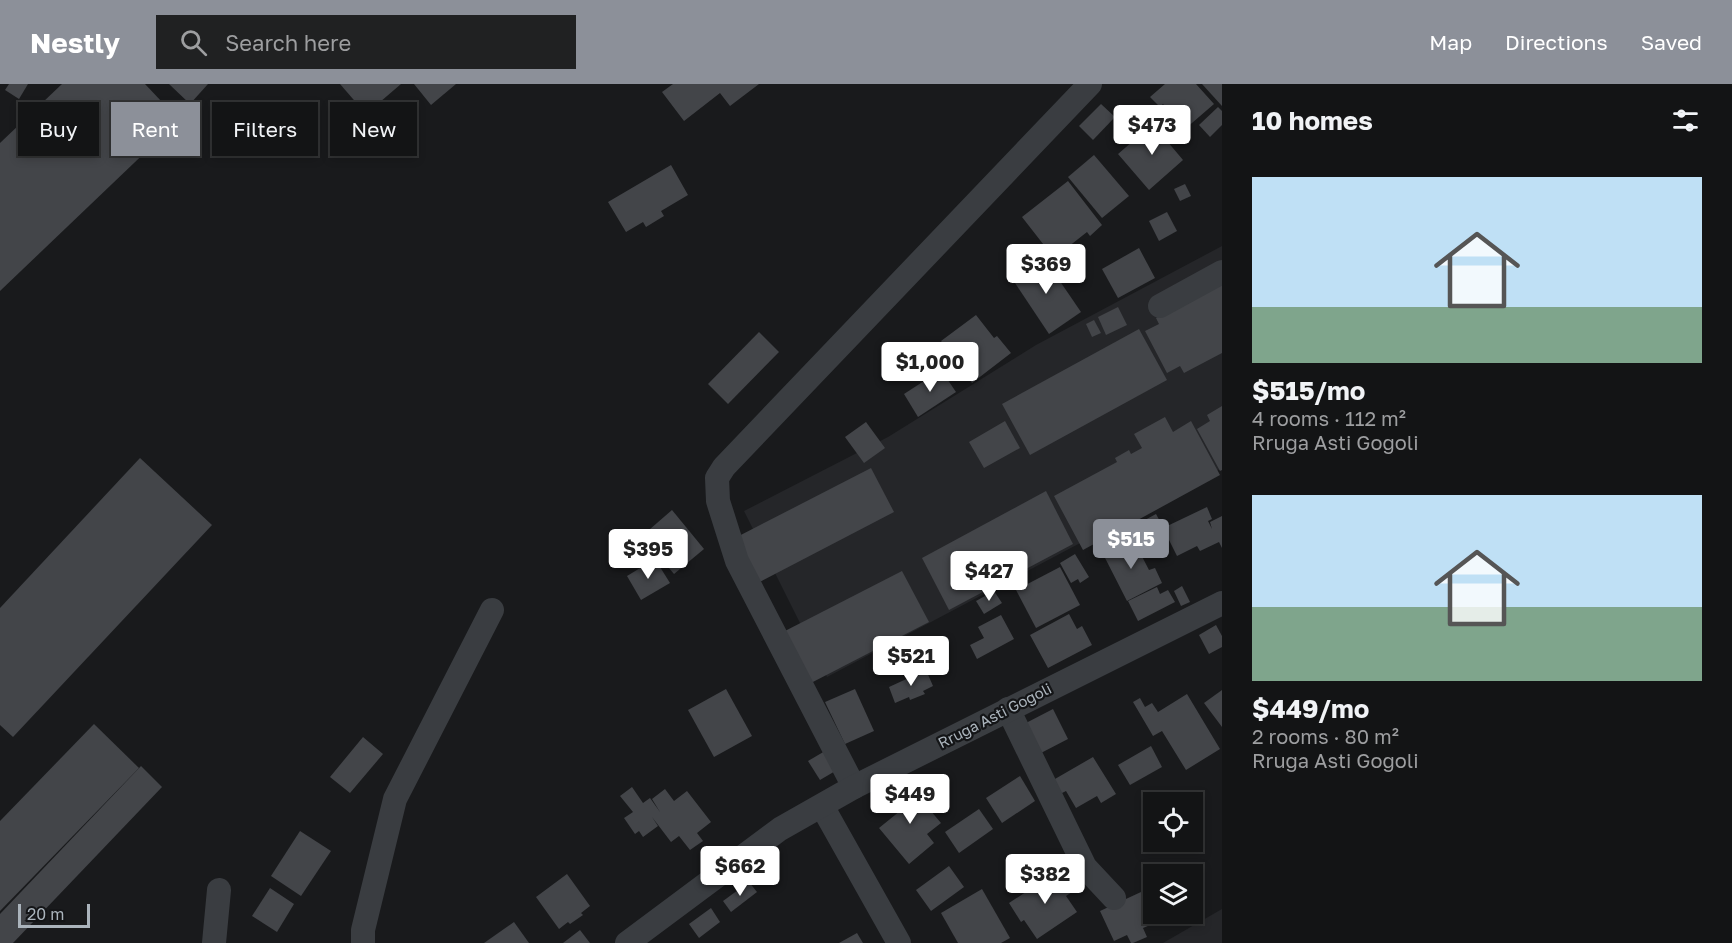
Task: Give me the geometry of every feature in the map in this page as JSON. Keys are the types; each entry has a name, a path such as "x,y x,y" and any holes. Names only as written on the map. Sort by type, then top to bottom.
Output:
{"street":[{"path":"854,787 737,561 718,501 717,478 724,467 1090,84"},
{"path":"1160,306 1222,272"},
{"name":"Rruga Asti Gogoli","path":"627,943 780,829 854,787 1222,603"},
{"path":"363,943 363,930 395,799 492,610"},
{"path":"1008,709 1085,867 1113,898"},
{"path":"822,806 899,943"},
{"path":"214,943 219,890"}],"shaded area":[{"path":"1222,246 1222,468 827,677 744,511 888,437 1036,345"},
{"path":"1222,909 1222,943 1163,943 1196,924 1203,924 1203,920"}],"building":[{"path":"9,84 28,84 19,99 5,90"},
{"path":"62,84 145,84 162,102 111,102 111,156 141,156 0,291 0,143 18,126 18,156 99,156 99,102 43,102"},
{"path":"169,84 208,84 192,102 188,102"},
{"path":"340,84 401,84 380,102 356,102"},
{"path":"414,84 456,84 431,105"},
{"path":"673,84 759,84 730,106 720,93 684,121 662,92"},
{"path":"1165,84 1196,84 1214,104 1185,129 1163,104 1160,107 1150,97"},
{"path":"1202,84 1222,84 1222,106"},
{"path":"1101,104 1115,117 1093,140 1079,126"},
{"path":"1218,107 1222,111 1222,125 1210,137 1199,125"},
{"path":"1164,122 1174,134 1167,141 1183,160 1149,190 1118,154 1140,135 1144,140"},
{"path":"1094,155 1129,196 1102,218 1068,177"},
{"path":"671,165 688,195 661,211 664,216 646,227 643,222 626,232 608,202"},
{"path":"1068,181 1102,225 1090,236 1087,232 1054,258 1022,217"},
{"path":"1185,184 1191,196 1180,201 1174,189"},
{"path":"1167,212 1177,231 1159,241 1149,221"},
{"path":"1139,248 1155,278 1118,298 1102,269"},
{"path":"1042,255 1081,312 1049,334 1011,277"},
{"path":"1222,283 1222,353 1184,373 1180,366 1167,373 1145,331 1159,324 1156,318"},
{"path":"1118,307 1127,325 1106,335 1098,317"},
{"path":"976,315 994,338 997,336 1011,353 972,383 941,341"},
{"path":"1094,320 1101,333 1092,337 1086,324"},
{"path":"1139,329 1167,380 1030,455 1002,404"},
{"path":"759,332 779,352 728,404 708,384"},
{"path":"941,370 956,392 918,417 904,394"},
{"path":"1222,406 1222,470 1220,471 1197,429 1210,421 1207,415"},
{"path":"1165,417 1173,432 1191,421 1220,475 1083,550 1054,496 1117,462 1115,458 1129,450 1131,454 1142,448 1134,434"},
{"path":"1005,421 1020,448 984,468 969,442"},
{"path":"866,422 885,448 864,463 845,437"},
{"path":"140,458 212,525 13,737 0,725 0,608"},
{"path":"871,468 894,512 756,584 733,539"},
{"path":"1046,491 1073,544 949,610 922,558"},
{"path":"1207,507 1212,519 1208,521 1212,529 1210,522 1222,516 1222,548 1219,542 1200,551 1197,546 1177,556 1163,528"},
{"path":"672,510 704,549 674,574 642,536"},
{"path":"1156,514 1162,525 1149,532 1143,521"},
{"path":"1133,539 1149,570 1155,568 1162,583 1127,601 1103,554"},
{"path":"1075,554 1089,577 1080,583 1078,579 1071,583 1060,563"},
{"path":"655,559 670,583 641,600 627,576"},
{"path":"1060,567 1080,605 1036,628 1016,590"},
{"path":"902,571 929,622 809,684 783,632"},
{"path":"1182,586 1190,602 1181,606 1174,591"},
{"path":"1157,587 1160,594 1168,590 1175,602 1138,621 1128,601"},
{"path":"994,591 1002,603 984,614 976,601"},
{"path":"1069,614 1077,629 1082,626 1092,645 1048,668 1030,635"},
{"path":"1001,615 1014,639 977,659 970,645 984,638 978,627"},
{"path":"1216,625 1222,636 1222,647 1209,654 1199,635"},
{"path":"915,649 922,663 894,675 888,662"},
{"path":"926,670 933,686 923,691 925,694 895,703 889,687"},
{"path":"726,689 752,736 714,757 688,710"},
{"path":"855,689 874,731 845,744 825,702"},
{"path":"1222,690 1222,727 1204,703"},
{"path":"1187,694 1220,749 1186,770 1162,731 1153,736 1133,702 1140,698 1145,707 1152,703 1158,712"},
{"path":"1053,709 1068,739 1039,754 1024,724"},
{"path":"94,724 139,768 0,911 0,821"},
{"path":"363,737 383,754 350,793 330,777"},
{"path":"1151,746 1162,767 1130,785 1118,765"},
{"path":"825,751 837,770 820,780 808,761"},
{"path":"1093,757 1116,794 1101,803 1097,796 1076,808 1066,791 1056,796 1048,783"},
{"path":"141,766 162,787 13,943 0,943 0,914"},
{"path":"1020,776 1035,801 1002,823 986,798"},
{"path":"908,784 941,823 927,834 934,843 909,864 879,828 900,811 890,799"},
{"path":"632,787 643,803 650,798 660,812 652,799 665,789 674,801 687,791 711,822 697,833 703,841 690,850 679,836 671,842 652,817 658,826 643,837 639,831 635,834 624,818 633,812 620,796"},
{"path":"979,809 993,829 959,853 945,832"},
{"path":"300,831 331,851 301,896 271,876"},
{"path":"949,866 964,887 931,911 916,890"},
{"path":"1058,871 1072,892 1066,896 1077,912 1037,939 1024,920 1021,922 1009,903"},
{"path":"567,874 590,906 581,913 583,915 559,929 536,897"},
{"path":"749,882 757,892 731,912 723,901"},
{"path":"270,888 294,904 277,932 252,916"},
{"path":"982,889 1010,938 1001,943 958,943 941,913"},
{"path":"1141,892 1143,924 1153,924 1143,928 1147,937 1131,943 1127,935 1114,941 1100,911"},
{"path":"711,908 720,922 699,938 689,924"},
{"path":"514,922 529,943 484,943"},
{"path":"580,930 590,943 563,943"},
{"path":"857,933 863,943 839,943"}]}
